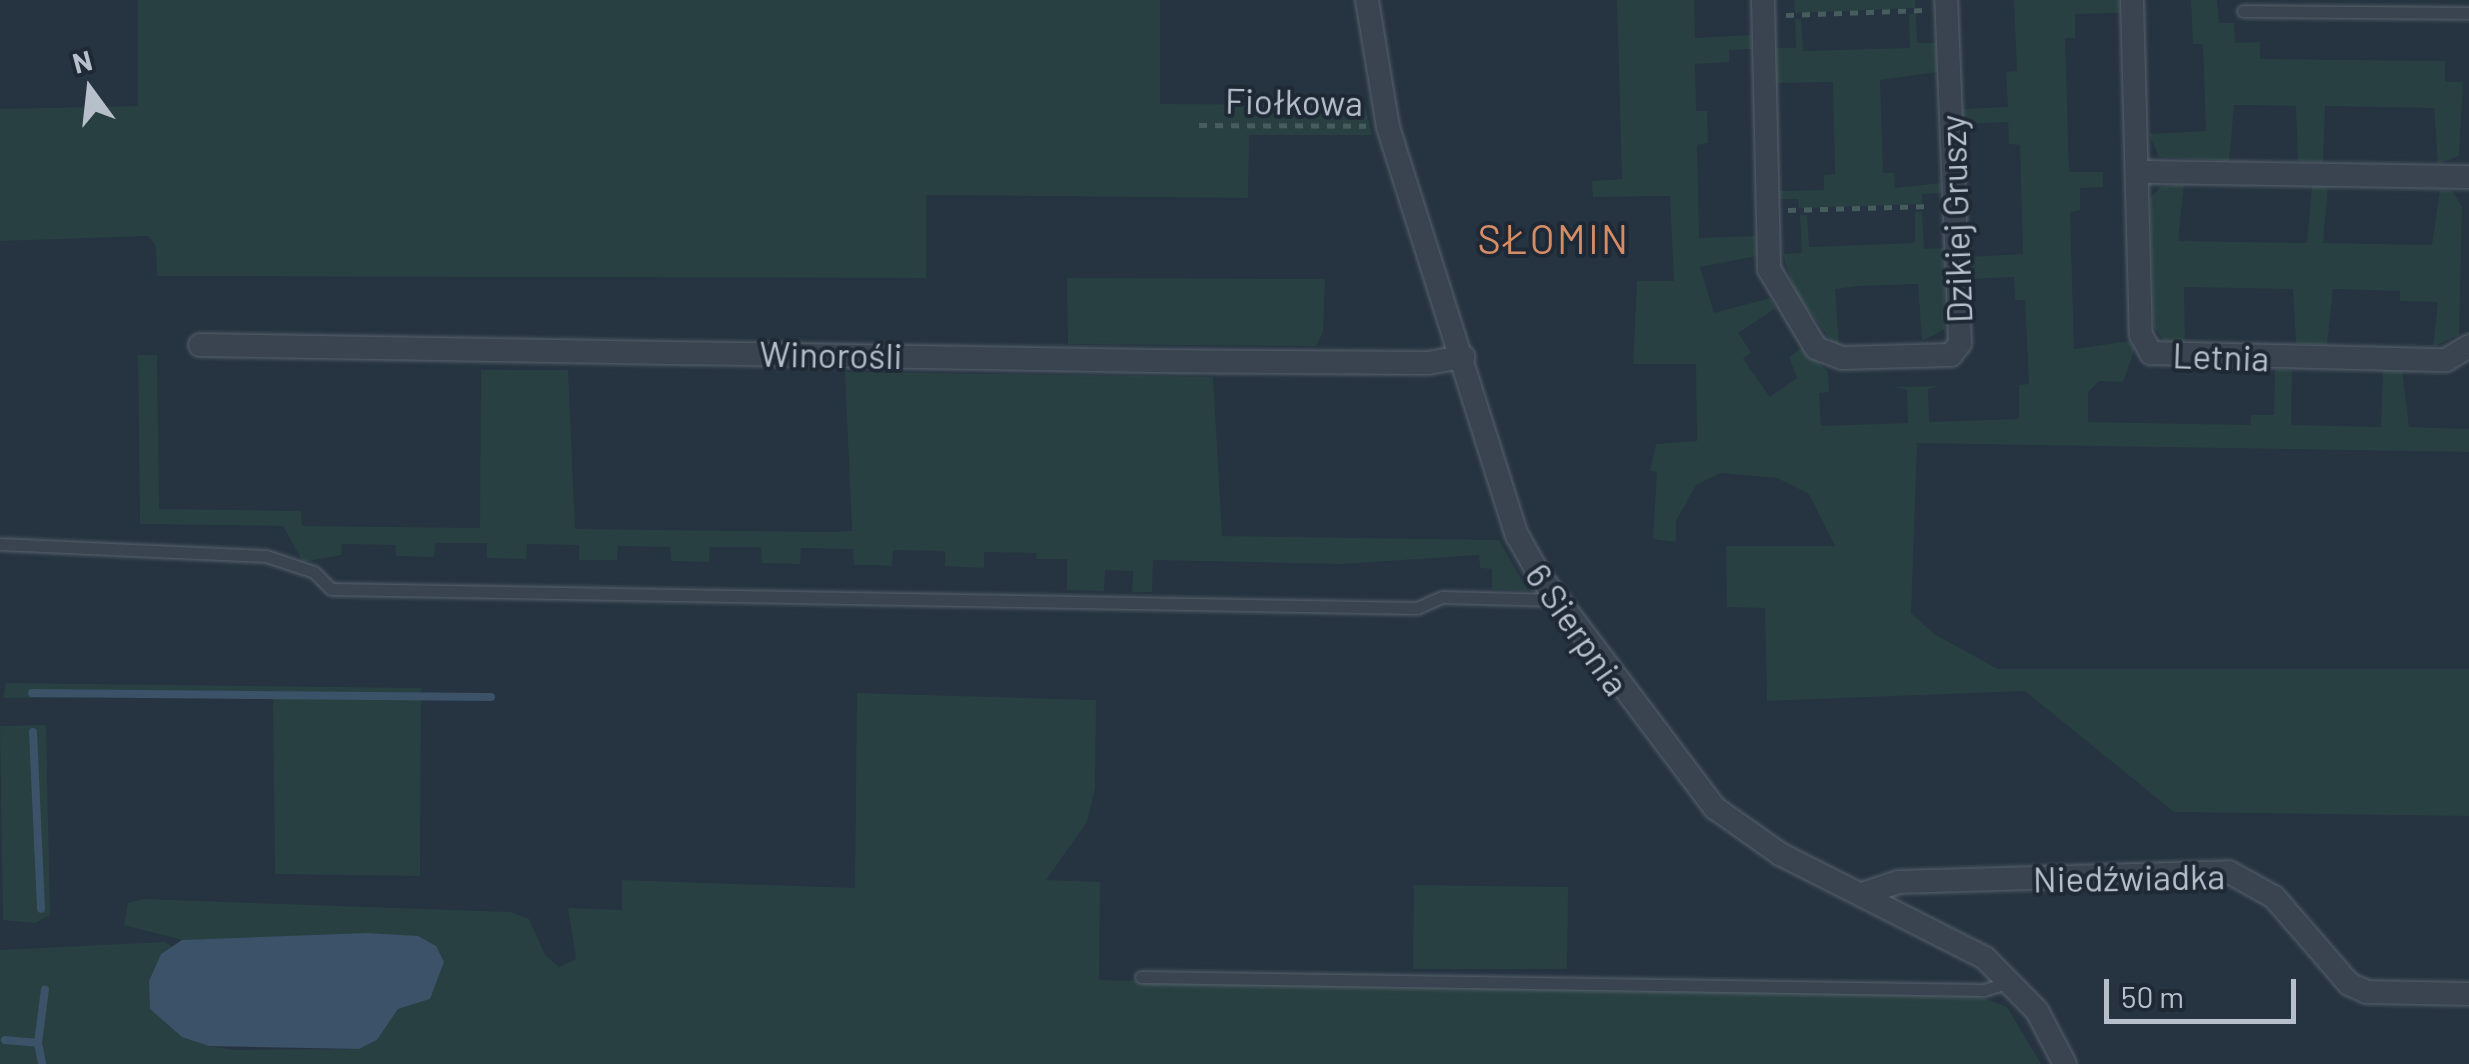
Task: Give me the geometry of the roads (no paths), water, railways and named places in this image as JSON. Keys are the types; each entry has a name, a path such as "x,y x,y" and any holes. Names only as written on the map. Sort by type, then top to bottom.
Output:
{"street":[{"name":"6 Sierpnia","path":"1367,0 1388,127 1517,535 1556,600 1716,808 1780,854 1974,952 2010,982 2036,1011 2065,1064"},
{"name":"Letnia","path":"2132,0 2141,335 2151,353 2446,360 2469,346"},
{"name":"Dzikiej Gruszy","path":"1763,8 1766,251 1782,298 1816,348 1842,358 1956,351 1955,206 1946,5"},
{"path":"2139,172 2469,177"},
{"name":"Winorośli","path":"200,345 1154,361 1428,363 1463,357"},
{"name":"Niedźwiadka","path":"1862,894 1898,882 2228,872 2274,897 2349,984 2367,992 2469,994"}],"lane":[{"path":"2243,11 2469,13"},
{"path":"0,544 266,556 314,572 332,589 1417,608 1442,597 1556,600"},
{"path":"1141,977 1984,990 2010,982"}],"water":[{"path":"367,933 418,936 436,946 444,962 430,999 398,1009 377,1040 359,1049 209,1046 182,1037 150,1009 149,981 161,954 182,940"}],"waterway":[{"path":"32,693 491,697"},
{"path":"33,732 41,909"},
{"path":"38,1043 45,989"},
{"path":"5,1040 38,1043 42,1064"}],"district":[{"name":"SŁOMIN","path":"1554,238"}]}
